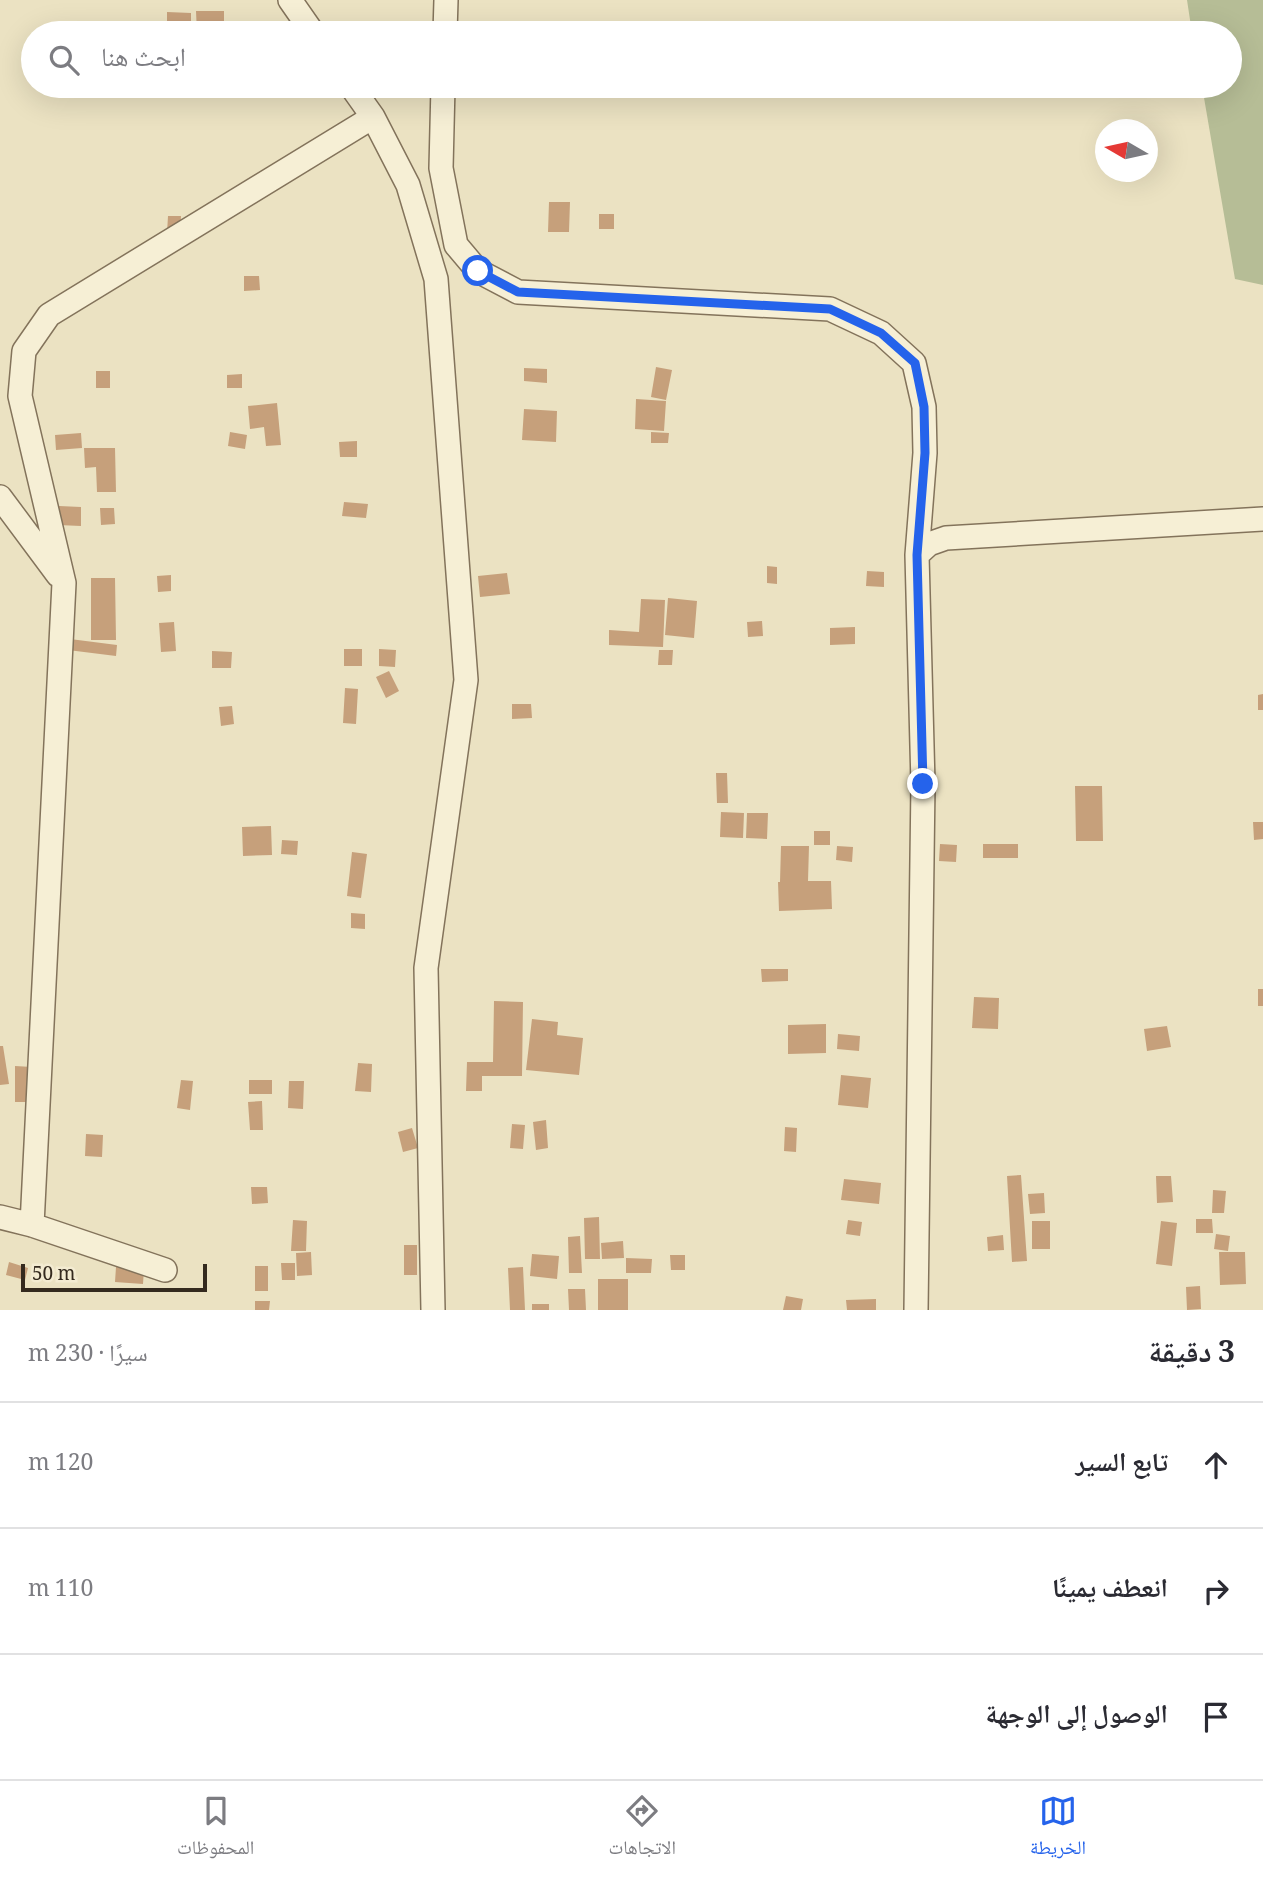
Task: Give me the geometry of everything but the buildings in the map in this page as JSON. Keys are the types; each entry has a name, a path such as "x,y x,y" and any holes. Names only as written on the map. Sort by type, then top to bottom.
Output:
{"street":[{"path":"290,0 305,21"},
{"path":"445,21 446,0"},
{"path":"360,98 373,117 408,185 436,279 466,680 426,968 433,1310"},
{"path":"443,98 441,169 456,245 478,271 518,292 830,309 881,333 915,363 924,407 925,453 917,555 923,784 916,1310"},
{"path":"32,1224 64,583 20,396 24,351 49,315 373,117"},
{"path":"0,497 64,583"},
{"path":"917,555 929,544 946,538 1263,519"},
{"path":"0,1217 32,1224 165,1270"}],"green space":[{"path":"1187,0 1263,0 1263,285 1235,279 1204,98 1242,98 1242,21 1190,21"}],"route":[{"path":"478,271 518,292 830,309 881,333 915,363 924,407 925,453 917,555 923,784"}]}
